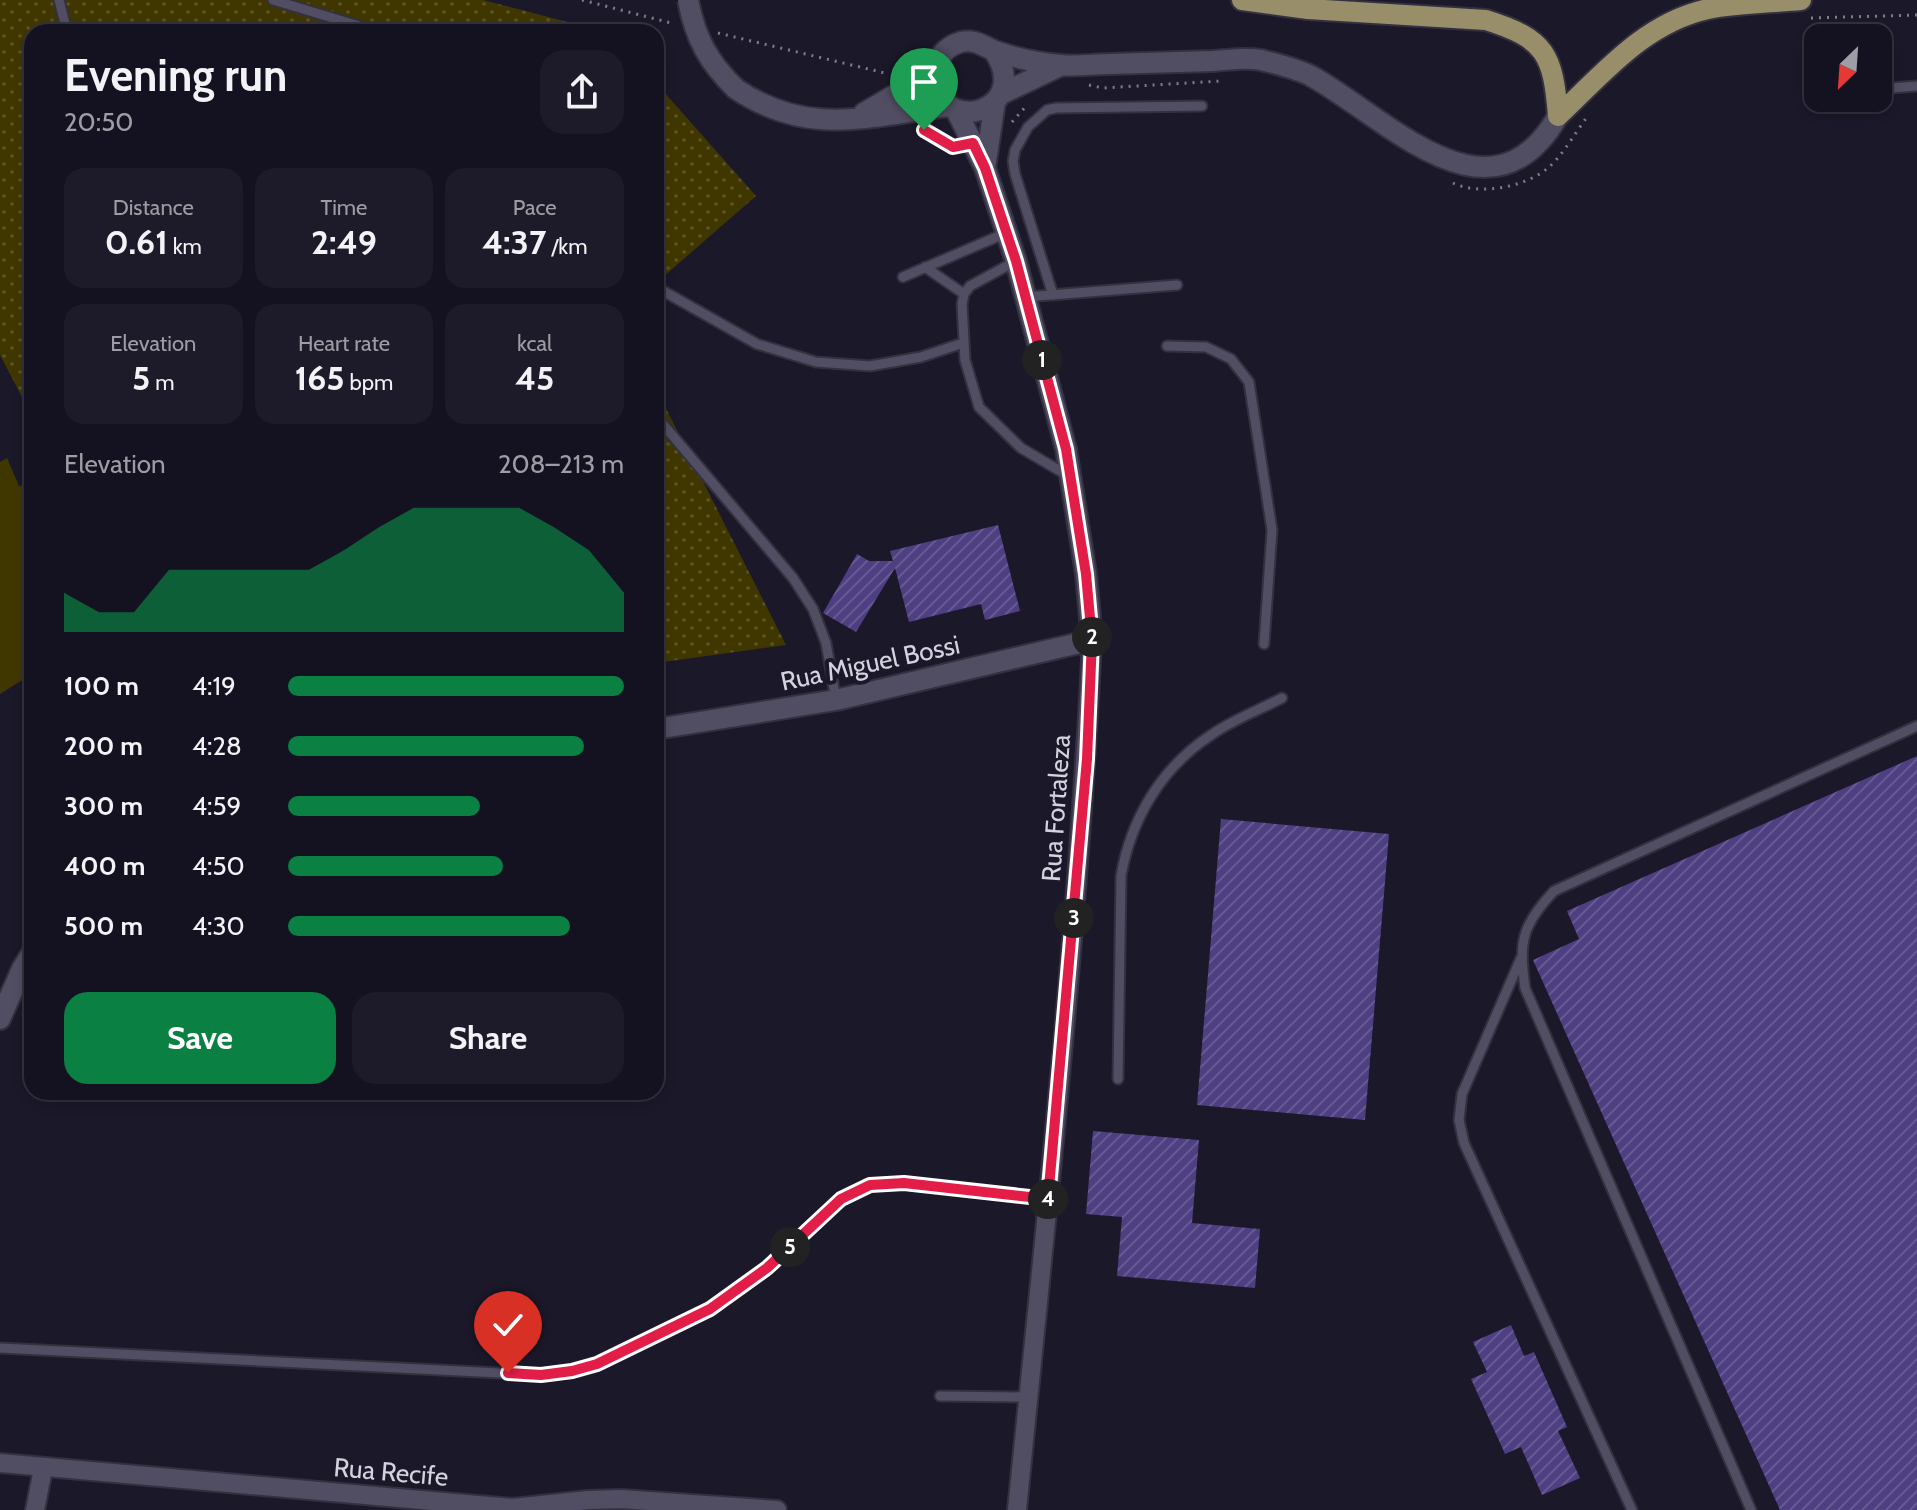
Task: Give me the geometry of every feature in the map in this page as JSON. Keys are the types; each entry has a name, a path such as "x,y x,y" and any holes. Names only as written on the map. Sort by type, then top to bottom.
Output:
{"main road":[{"path":"688,0 693,27 702,49 715,69 736,89 760,105 786,115 820,122 915,111 987,108 998,98 1062,65"},
{"path":"1242,0 1308,9 1486,20 1524,33 1539,46 1548,64 1556,87 1558,116"},
{"path":"981,140 935,88 934,72 941,54 957,43 976,42 994,51 1062,65 1258,59 1310,74 1436,156 1481,169 1514,162 1532,152 1546,138 1558,116 1615,59 1658,29 1707,9 1803,9"},
{"path":"994,51 1003,64 1005,77 998,98"},
{"path":"854,120 934,72"},
{"name":"Rua Fortaleza","path":"998,98 981,140 985,168 1016,261 1066,449 1086,574 1092,640"},
{"name":"Rua Miguel Bossi","path":"664,728 836,700 1092,640"},
{"path":"0,1019 24,966"}],"street":[{"name":"Rua Fortaleza","path":"1017,1510 1083,805 1092,640"},
{"name":"Rua Recife","path":"0,1463 513,1509 588,1500 777,1510"},
{"path":"35,1510 43,1469"}],"lane":[{"path":"59,0 65,24"},
{"path":"273,0 352,24"},
{"path":"1892,88 1917,86"},
{"path":"1053,295 1015,174 1015,150 1028,127 1047,110 1056,108 1202,106"},
{"path":"903,277 1006,233"},
{"path":"1016,261 970,286 964,294 965,360 979,407 1021,448 1070,477"},
{"path":"925,267 964,294"},
{"path":"1025,297 1177,285"},
{"path":"664,292 757,344 816,362 870,366 921,357 963,343"},
{"path":"1167,346 1206,347 1231,359 1249,382 1272,530 1264,644"},
{"path":"664,425 793,578 813,609 826,643 836,700"},
{"path":"1118,1079 1121,876 1127,845 1137,818 1157,787 1184,757 1210,735 1282,698"},
{"path":"1751,1510 1525,988 1521,958 1524,935 1535,911 1554,891 1917,726"},
{"path":"1521,958 1462,1094 1459,1120 1464,1143 1632,1510"},
{"path":"0,1348 530,1374 572,1371 597,1364 710,1309 767,1268 841,1199 857,1189 904,1183 1048,1199"},
{"path":"940,1396 1028,1397"}],"path":[{"path":"582,0 675,24"},
{"path":"1803,9 1917,15"},
{"path":"705,30 883,71 899,79 904,89"},
{"path":"1082,84 1103,88 1211,84 1224,80"},
{"path":"915,111 924,130 953,147 1001,134 1028,104"},
{"path":"1452,182 1464,188 1509,188 1548,168 1588,116"}],"shaded area":[{"path":"0,0 483,0 575,24 24,24 24,401 0,355"},
{"path":"664,92 756,196 664,276"},
{"path":"664,405 786,645 664,662"},
{"path":"7,458 19,486 24,485 24,679 0,694 0,462"}],"building":[{"path":"998,525 1020,611 985,620 981,604 909,622 895,568 856,632 823,613 857,554 869,561 893,561 890,551"},
{"path":"1917,756 1917,1510 1780,1510 1533,960 1579,939 1567,911"},
{"path":"1221,819 1389,834 1365,1120 1197,1105"},
{"path":"1093,1131 1199,1140 1192,1223 1260,1229 1255,1288 1117,1276 1122,1217 1086,1214"},
{"path":"1511,1325 1524,1356 1534,1352 1567,1427 1558,1431 1580,1478 1542,1495 1521,1447 1505,1454 1471,1379 1487,1372 1473,1342"}],"route":[{"path":"508,1373 541,1375 597,1364 710,1309 767,1268 841,1199 857,1189 904,1183 1048,1199 1087,759 1092,640 1086,574 1066,449 1016,261 985,168 973,143 953,147 924,130"}]}
